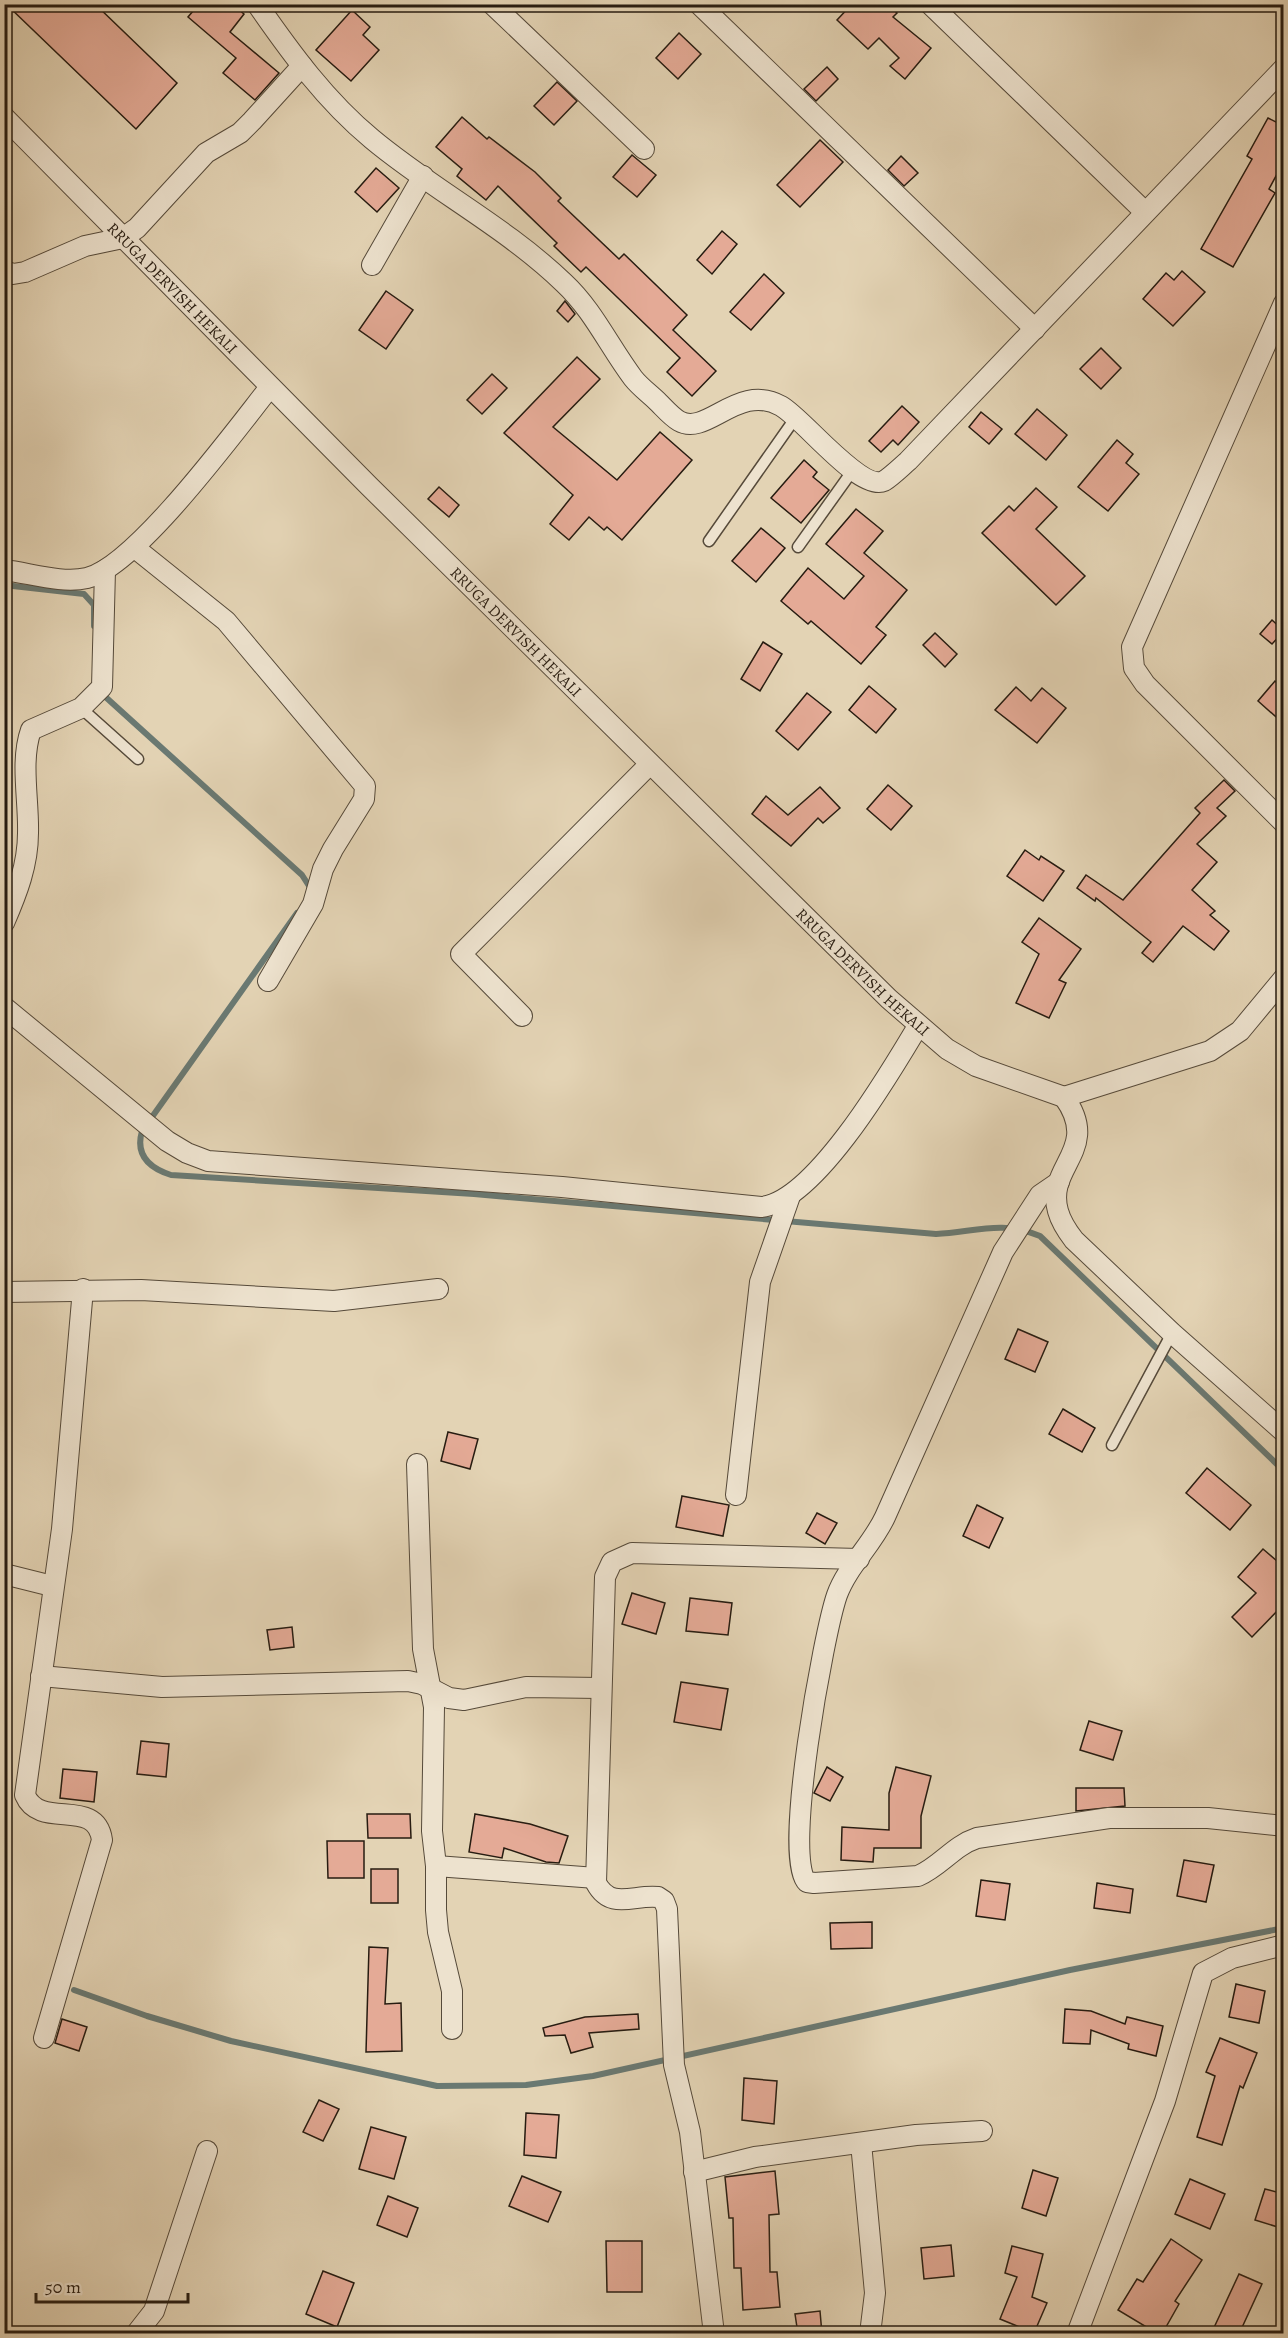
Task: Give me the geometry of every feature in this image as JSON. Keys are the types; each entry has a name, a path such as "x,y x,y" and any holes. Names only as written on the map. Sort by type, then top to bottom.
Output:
{"street":[{"path":"257,4 302,66 336,106 371,138 534,257 564,283 588,308 634,379 678,421 688,424 701,422 742,400 761,399 779,405 796,417 853,470 864,479 874,482 883,481 908,461 1284,68"},
{"path":"492,4 644,149"},
{"path":"699,4 1035,329"},
{"path":"930,4 1145,212"},
{"path":"4,271 13,274 25,272 85,246 123,238 137,228 206,153 252,121 302,66"},
{"name":"RRUGA DERVISH HEKALI","path":"4,117 270,387 918,1026 947,1050 976,1066 1064,1097"},
{"path":"372,265 423,176"},
{"path":"1284,303 1132,647 1134,668 1145,684 1284,823"},
{"path":"4,570 74,580 89,578 105,570 135,548 270,387"},
{"path":"135,548 226,621 365,786 364,799 323,869 314,904 268,981"},
{"path":"4,923 22,881 28,835 27,752 32,730 84,706 102,687 105,570"},
{"path":"522,1016 460,954 651,764"},
{"path":"1284,978 1240,1030 1210,1051 1064,1097 1075,1113 1079,1128 1076,1144 1059,1182 1057,1210 1074,1240 1168,1341 1284,1432"},
{"path":"4,1007 167,1141 187,1153 208,1161 562,1187 761,1207 788,1204"},
{"path":"736,1495 760,1282 774,1240 788,1204 834,1152 888,1077 918,1026"},
{"path":"1059,1182 1040,1195 1003,1252 885,1518 860,1559 843,1580 814,1691 802,1803 800,1872 807,1882 918,1876 930,1871 961,1843 977,1838 1109,1818 1209,1818 1284,1826"},
{"path":"4,1292 83,1289 258,1295 334,1301 438,1289"},
{"path":"44,2038 102,1840 101,1831 92,1819 82,1815 46,1813 28,1802 26,1795 69,1463 83,1289"},
{"path":"417,1464 423,1649 434,1707 432,1831 436,1866 438,1932 452,1991 452,2029"},
{"path":"714,2334 690,2132 674,2057 671,1963 664,1901 650,1896 615,1901 600,1892 596,1878 605,1577 612,1562 621,1556 644,1553 860,1559"},
{"path":"4,1574 52,1586"},
{"path":"41,1676 162,1687 408,1681 431,1688 449,1698 464,1700 526,1687 600,1688"},
{"path":"436,1866 596,1878"},
{"path":"1077,2334 1165,2101 1203,1973 1232,1958 1284,1945"},
{"path":"694,2172 755,2157 916,2135 982,2131"},
{"path":"861,2143 875,2293 870,2334"},
{"path":"136,2334 154,2311 207,2151"}],"lane":[{"path":"710,541 796,417"},
{"path":"798,547 853,470"},
{"path":"84,706 138,759"},
{"path":"1112,1445 1168,1341"}],"building":[{"path":"6,4 95,4 177,83 136,129"},
{"path":"199,4 232,4 244,14 230,32 279,73 255,100 223,73 236,58 188,17"},
{"path":"852,4 888,4 897,13 893,17 931,48 905,79 890,66 899,58 879,38 868,49 837,20"},
{"path":"352,10 370,27 363,35 379,50 351,81 316,50"},
{"path":"679,33 701,54 678,79 656,58"},
{"path":"827,67 838,79 816,101 804,89"},
{"path":"557,82 577,101 554,125 534,106"},
{"path":"462,117 487,139 489,137 535,172 561,198 558,201 619,259 624,254 687,315 673,330 716,371 692,396 667,372 680,358 586,267 581,272 554,246 557,243 498,186 486,200 457,176 462,169 436,147"},
{"path":"1268,118 1284,126 1284,161 1269,189 1275,193 1233,267 1201,249 1252,159 1247,156"},
{"path":"820,140 843,162 800,207 777,185"},
{"path":"632,155 656,175 637,197 613,177"},
{"path":"901,156 918,173 904,186 888,170"},
{"path":"376,168 399,188 377,212 355,192"},
{"path":"722,231 737,244 712,274 697,260"},
{"path":"1182,271 1205,292 1173,326 1143,299 1166,273 1174,280"},
{"path":"764,274 784,293 751,330 730,312"},
{"path":"386,291 413,310 386,349 359,330"},
{"path":"565,301 575,314 568,322 557,311"},
{"path":"1101,348 1121,368 1101,389 1080,369"},
{"path":"577,357 600,379 553,427 617,480 660,432 692,460 622,540 607,527 604,530 589,517 569,540 550,524 573,495 504,433"},
{"path":"492,374 507,388 482,414 467,400"},
{"path":"902,406 919,422 898,445 893,440 881,452 869,441"},
{"path":"1037,409 1067,435 1046,460 1015,434"},
{"path":"981,412 1002,429 989,444 969,427"},
{"path":"1117,440 1133,454 1126,463 1139,474 1108,511 1078,487"},
{"path":"804,460 817,472 813,477 829,490 801,523 771,498"},
{"path":"439,487 459,505 449,517 428,499"},
{"path":"1036,488 1057,507 1036,529 1085,576 1056,605 982,533 1009,506 1014,511"},
{"path":"856,509 883,531 864,553 907,590 876,627 886,635 861,664 811,621 808,624 781,601 808,568 844,599 864,576 826,544"},
{"path":"761,528 785,548 756,582 732,561"},
{"path":"1272,620 1284,631 1272,644 1260,634"},
{"path":"935,633 957,654 945,667 923,645"},
{"path":"763,642 782,654 760,691 741,679"},
{"path":"1275,681 1284,689 1284,724 1258,701"},
{"path":"869,686 896,709 876,733 849,710"},
{"path":"1016,687 1031,701 1042,688 1066,708 1037,743 995,710"},
{"path":"807,693 831,712 798,750 776,731"},
{"path":"1224,780 1235,791 1217,808 1226,816 1197,844 1217,862 1192,890 1215,911 1210,915 1229,931 1214,950 1183,926 1153,962 1142,953 1151,942 1096,898 1095,901 1077,888 1086,875 1123,900 1200,813 1195,808"},
{"path":"888,785 912,806 891,830 867,809"},
{"path":"820,787 840,808 823,823 818,818 791,846 752,814 766,796 788,815"},
{"path":"1025,850 1039,860 1041,856 1064,871 1043,901 1007,876"},
{"path":"1039,918 1081,949 1059,980 1066,983 1049,1018 1016,1003 1039,954 1022,942"},
{"path":"1018,1329 1048,1342 1035,1372 1005,1359"},
{"path":"1063,1409 1095,1428 1082,1452 1049,1434"},
{"path":"448,1432 478,1439 470,1469 441,1461"},
{"path":"1207,1468 1251,1505 1230,1530 1186,1493"},
{"path":"682,1496 729,1505 723,1536 676,1527"},
{"path":"977,1505 1003,1518 989,1548 963,1536"},
{"path":"817,1513 837,1523 825,1544 806,1533"},
{"path":"1263,1549 1284,1567 1284,1604 1252,1637 1232,1617 1256,1593 1238,1577"},
{"path":"632,1593 665,1603 656,1634 622,1624"},
{"path":"690,1598 732,1603 728,1635 686,1631"},
{"path":"292,1627 294,1647 270,1650 267,1630"},
{"path":"681,1682 728,1689 721,1730 674,1722"},
{"path":"1089,1721 1122,1731 1113,1760 1080,1750"},
{"path":"141,1741 169,1744 166,1777 137,1774"},
{"path":"827,1767 843,1777 830,1801 814,1793"},
{"path":"896,1767 931,1776 921,1816 921,1848 874,1848 873,1862 841,1860 842,1827 889,1830 889,1793"},
{"path":"63,1769 97,1772 94,1802 60,1798"},
{"path":"1076,1788 1124,1788 1125,1806 1076,1811"},
{"path":"367,1814 410,1814 411,1838 368,1838"},
{"path":"475,1814 530,1824 568,1836 559,1863 546,1862 504,1848 502,1858 469,1852"},
{"path":"327,1841 364,1841 364,1878 328,1878"},
{"path":"1184,1860 1214,1865 1206,1902 1177,1896"},
{"path":"371,1869 398,1869 398,1903 371,1903"},
{"path":"981,1880 1010,1884 1005,1920 976,1916"},
{"path":"1097,1883 1133,1889 1130,1913 1094,1908"},
{"path":"872,1922 872,1948 831,1949 830,1923"},
{"path":"369,1947 388,1948 385,2004 401,2003 402,2051 366,2052"},
{"path":"1236,1984 1265,1991 1259,2023 1229,2017"},
{"path":"1065,2009 1091,2011 1125,2024 1127,2017 1163,2026 1156,2056 1128,2049 1129,2044 1091,2030 1090,2044 1063,2043"},
{"path":"638,2014 639,2029 589,2033 593,2047 571,2053 565,2035 545,2036 543,2028 585,2017"},
{"path":"62,2019 87,2027 79,2051 55,2043"},
{"path":"1220,2038 1257,2053 1243,2088 1240,2086 1222,2145 1197,2137 1215,2076 1206,2072"},
{"path":"744,2078 777,2081 774,2124 742,2120"},
{"path":"319,2100 339,2109 323,2141 303,2132"},
{"path":"526,2113 559,2115 556,2158 524,2155"},
{"path":"371,2127 406,2137 394,2179 359,2169"},
{"path":"1033,2170 1058,2178 1046,2216 1022,2208"},
{"path":"775,2171 779,2214 769,2215 770,2272 777,2272 780,2307 743,2310 741,2268 734,2268 733,2218 729,2218 725,2177"},
{"path":"522,2176 561,2192 548,2222 509,2206"},
{"path":"1190,2179 1225,2194 1210,2229 1175,2214"},
{"path":"1265,2189 1284,2194 1284,2229 1255,2220"},
{"path":"388,2196 418,2208 407,2237 377,2225"},
{"path":"1171,2239 1202,2260 1175,2301 1179,2304 1162,2334 1158,2334 1118,2310 1137,2279 1143,2282"},
{"path":"606,2241 642,2241 642,2292 607,2292"},
{"path":"951,2245 954,2276 924,2279 921,2248"},
{"path":"1012,2246 1043,2254 1032,2297 1047,2303 1034,2333 1000,2319 1017,2277 1005,2273"},
{"path":"323,2271 354,2283 337,2327 306,2314"},
{"path":"1239,2274 1262,2284 1239,2334 1211,2334"},
{"path":"820,2311 822,2334 798,2334 795,2314"}],"waterway":[{"path":"4,585 84,594 94,605 94,626"},
{"path":"100,692 302,875 311,889"},
{"path":"152,1117 297,913"},
{"path":"142,1131 140,1139 142,1154 156,1169 171,1175 474,1194 936,1234 988,1228 1026,1231 1040,1236 1284,1471"},
{"path":"74,1990 147,2016 231,2041 437,2086 526,2085 593,2076 1070,1970 1284,1928"}]}
